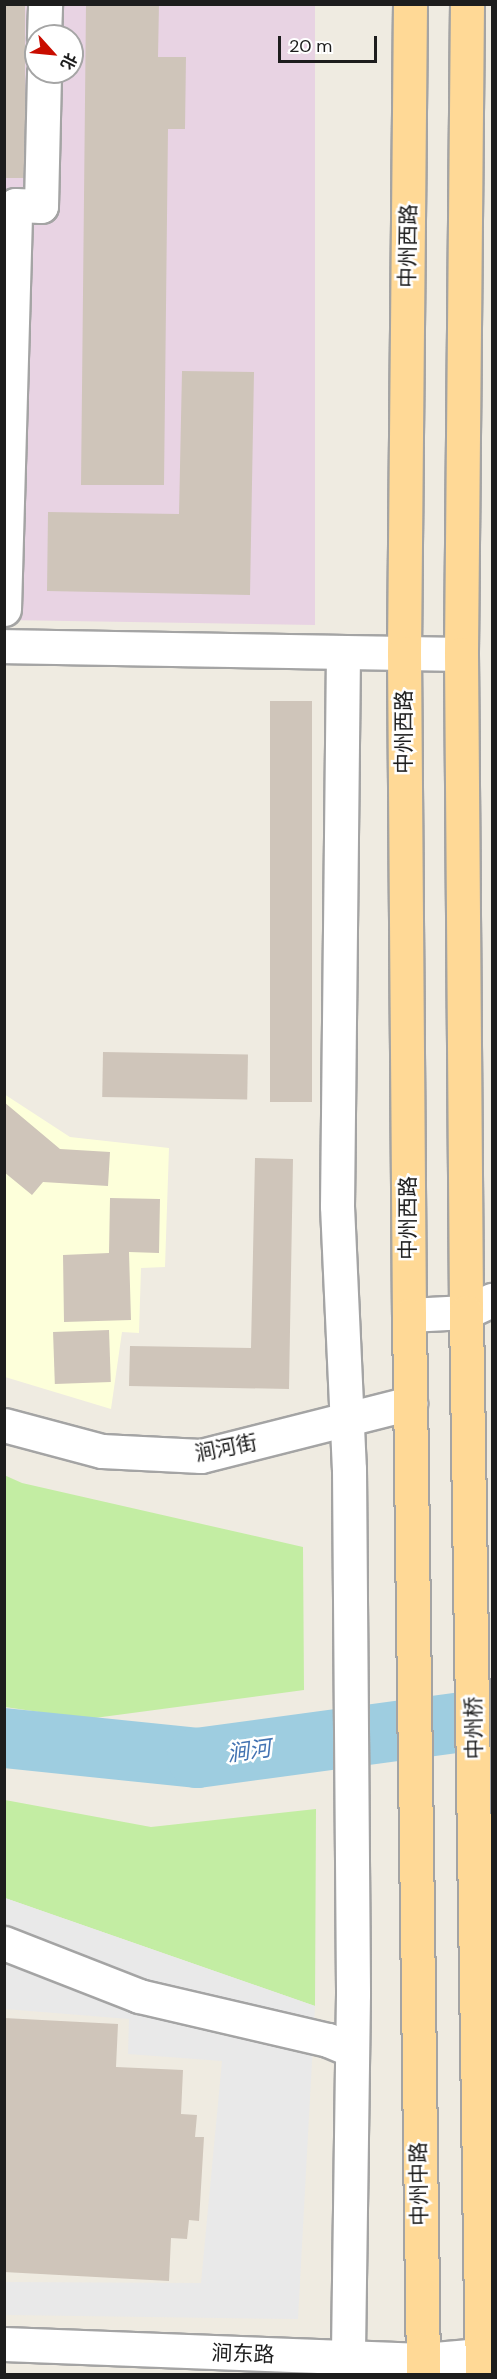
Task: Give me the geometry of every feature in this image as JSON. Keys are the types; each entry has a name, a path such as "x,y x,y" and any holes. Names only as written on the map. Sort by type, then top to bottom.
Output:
{"main road":[{"name":"中州西路","path":"410,4 404,653 417,1994"},
{"path":"467,4 461,654 479,1306"},
{"name":"中州桥","path":"479,1306 470,1460 482,2368"},
{"name":"中州中路","path":"417,1994 423,2367"}],"street":[{"path":"44,24 45,4"},
{"path":"4,609 6,391 15,205 41,206 44,84"},
{"path":"4,646 461,654"},
{"path":"343,652 338,1206 349,1469 353,1994 349,2366"},
{"path":"409,1315 479,1306"},
{"name":"涧河街","path":"4,1425 102,1451 201,1456 410,1403"},
{"path":"4,1943 139,1996 328,2040 352,2050"},
{"name":"涧东路","path":"4,2344 349,2366 482,2368"},
{"name":"涧东路","path":"4,2363 263,2374"}],"shaded area":[{"path":"5,5 315,5 315,625 5,620"},
{"path":"4,1094 70,1137 169,1148 165,1267 141,1268 139,1333 122,1332 111,1409 5,1377"},
{"path":"5,1898 315,2006 298,2319 5,2315 5,2282 201,2283 222,2061 128,2054 129,2019 5,2009"}],"green space":[{"path":"4,1475 22,1483 303,1547 304,1690 87,1719 5,1707"},
{"path":"5,1800 151,1827 316,1809 315,2006 5,1898"}],"building":[{"path":"4,4 25,4 25,178 4,178"},
{"path":"86,4 159,4 158,57 186,57 185,129 168,129 164,485 81,485"},
{"path":"182,371 254,372 250,595 47,591 48,512 179,514"},
{"path":"270,701 312,701 312,1102 270,1102"},
{"path":"103,1052 248,1055 247,1100 102,1097"},
{"path":"4,1102 60,1149 110,1152 108,1186 43,1182 32,1195 4,1172"},
{"path":"255,1158 293,1159 289,1389 129,1386 130,1346 251,1348"},
{"path":"110,1198 160,1199 159,1253 129,1252 131,1320 64,1322 63,1255 109,1253"},
{"path":"109,1330 111,1382 55,1384 53,1332"},
{"path":"4,2018 118,2024 116,2067 183,2070 181,2114 197,2115 195,2137 204,2137 199,2221 189,2220 187,2239 171,2238 169,2281 4,2272"}],"waterway":[{"name":"涧河","path":"4,1738 197,1758 492,1718"}]}
